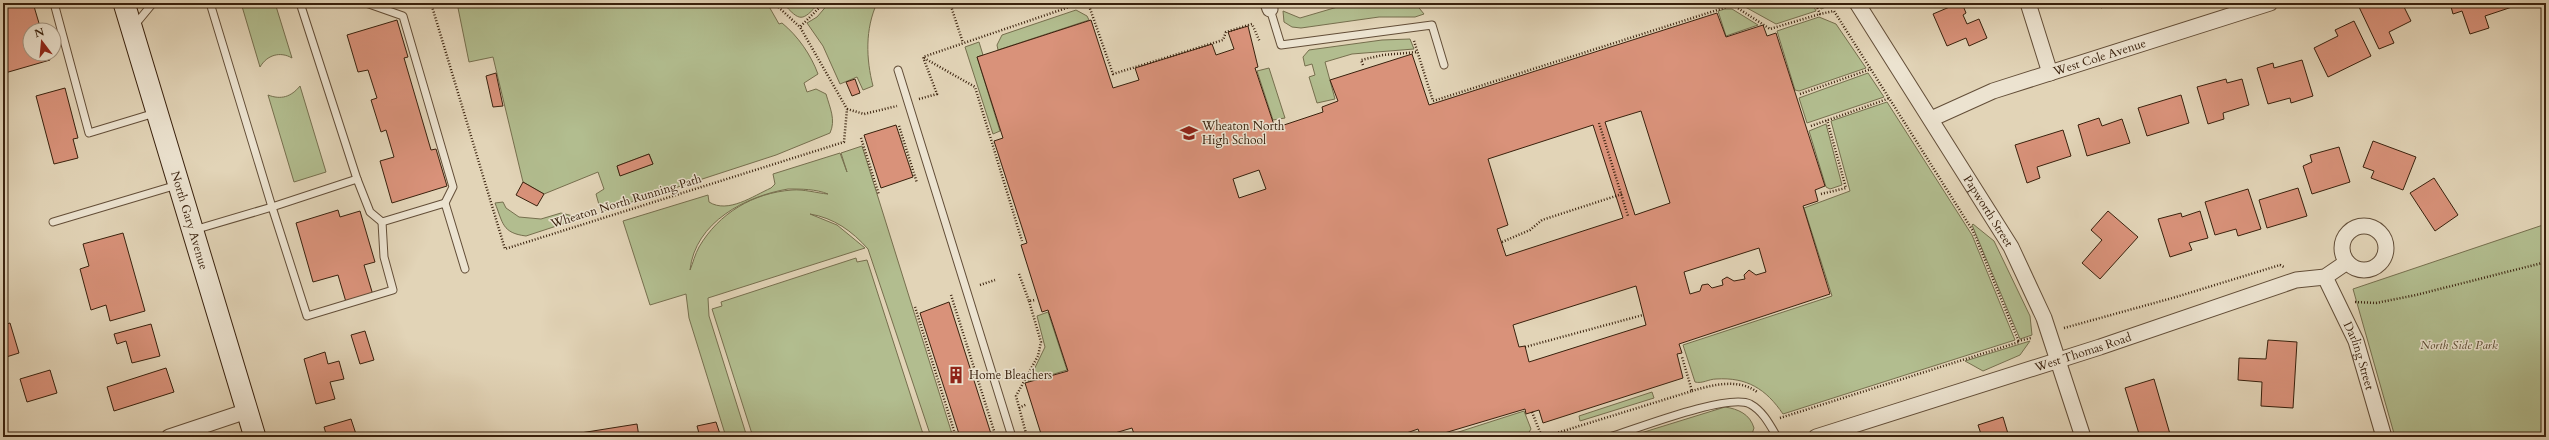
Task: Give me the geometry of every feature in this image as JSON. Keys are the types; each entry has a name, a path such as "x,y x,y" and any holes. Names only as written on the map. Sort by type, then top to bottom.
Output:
{"street":[{"name":"North Gary Avenue","path":"124,3 255,437"},
{"name":"Papworth Street","path":"1857,3 2012,247 2036,296 2084,437"},
{"path":"2028,3 2050,73"},
{"name":"West Cole Avenue","path":"1931,119 1993,92 2270,3"},
{"name":"West Thomas Road","path":"1816,437 2059,360 2296,280 2325,277 2347,262"},
{"name":"Darling Street","path":"2325,277 2356,341 2384,437"},
{"path":"169,437 247,411"}],"lane":[{"path":"54,3 89,133 157,113"},
{"path":"132,29 153,3"},
{"path":"210,3 306,316 393,290 384,257 382,222 370,212 357,179 300,3"},
{"path":"366,3 403,16 453,187 445,203 464,269"},
{"path":"1269,6 1281,45 1432,25 1444,65"},
{"path":"898,70 1012,437"},
{"path":"192,230 272,207 357,179"},
{"path":"53,222 178,184"},
{"path":"382,222 445,203"},
{"path":"1610,437 1702,407 1734,402 1749,404 1764,416 1777,437"}],"path":[{"name":"Wheaton North Running Path","path":"432,3 505,248 844,142 847,109"},
{"path":"774,3 800,27 847,109 864,114 937,94 923,58"},
{"path":"800,27 824,3"},
{"path":"950,3 963,43"},
{"path":"923,58 1081,3"},
{"path":"1088,3 1113,74 1223,40 1226,32 1252,24 1260,42"},
{"path":"1815,3 1820,14"},
{"path":"1414,41 1433,101 1733,6 1770,29 1834,11 1973,231 2018,341"},
{"path":"1363,66 1361,60 1383,55 1417,52"},
{"path":"923,58 975,86 1022,241"},
{"path":"1800,94 1871,69"},
{"path":"1811,126 1890,98"},
{"path":"1821,194 1846,188 1827,120"},
{"path":"1599,123 1628,216"},
{"path":"899,126 917,183"},
{"path":"861,138 879,195"},
{"path":"1502,242 1530,230 1542,220 1622,194"},
{"path":"2337,301 2376,303 2546,262"},
{"path":"2061,329 2176,297 2280,265 2287,268"},
{"path":"1019,274 1041,342 1038,356 1016,396 1027,437"},
{"path":"980,285 995,280"},
{"path":"951,295 996,437"},
{"path":"1029,302 1035,300"},
{"path":"915,307 956,437"},
{"path":"1525,348 1643,315"},
{"path":"1775,412 1779,418 2031,338"},
{"path":"1682,357 1692,391"},
{"path":"1532,412 1543,437 1717,384 1732,384 1753,389 1762,396"},
{"path":"1019,408 1027,404"}],"green space":[{"path":"241,3 275,3 292,58 283,55 274,55 266,60 260,67"},
{"path":"457,3 767,3 779,24 782,23 793,34 812,60 818,74 804,83 807,92 816,89 826,94 832,114 832,128 830,133 776,155 601,212 596,194 604,189 598,172 544,194 523,182 493,57 469,62","holes":["649,154 653,164 620,175 617,166"]},
{"path":"783,3 819,3 809,14 801,17 793,14"},
{"path":"829,3 877,3 870,23 868,44 869,65 873,86 863,90 857,77 840,84 823,46 807,23 817,17"},
{"path":"1351,3 1415,3 1424,14 1415,17 1379,17 1301,28 1292,27 1284,22 1283,11 1300,18"},
{"path":"1738,3 1812,3 1816,11 1776,24"},
{"path":"1818,3 1832,3 1833,4 1821,9"},
{"path":"1732,9 1758,25 1726,36 1718,11"},
{"path":"1076,10 1087,16 1089,20 998,50 997,45 1002,35"},
{"path":"1819,17 1836,24 1866,68 1799,91 1795,90 1777,31"},
{"path":"1410,39 1414,49 1352,54 1325,62 1335,99 1317,103 1309,77 1315,75 1312,64 1305,66 1303,57 1309,50 1382,40"},
{"path":"979,42 983,55 977,57 1000,131 993,134 965,47"},
{"path":"1269,68 1285,118 1273,120 1257,71"},
{"path":"1868,73 1884,97 1807,123 1799,98"},
{"path":"300,86 326,172 294,182 268,95 277,97 286,96 293,93"},
{"path":"1887,102 1972,235 2015,340 1783,414 1777,405 1763,391 1755,386 1737,380 1727,379 1713,379 1695,382 1683,345 1832,296 1804,208 1850,191 1831,121"},
{"path":"1826,124 1842,185 1830,189 1826,187 1809,131"},
{"path":"862,146 953,437 931,437 868,249 856,236 842,226 819,216 810,214 837,225 865,248 708,298 709,316 747,437 726,437 689,318 686,294 650,305 623,221 708,195 709,202 716,205 732,205 771,188 775,184 773,174 840,153 847,172 841,153","holes":["788,189 803,189 828,194 796,190 769,194","749,201 738,207 716,224 707,235 698,250 690,270 694,253 702,238 712,225 725,214"]},
{"path":"503,202 506,208 519,217 541,219 561,213 581,218 526,236 518,235 508,230 504,226 495,203"},
{"path":"1973,224 1994,241 2030,316 2032,335 2020,339 1972,225"},
{"name":"North Side Park","path":"2546,224 2546,437 2395,437 2353,289"},
{"path":"856,258 857,262 867,260 924,437 753,437 712,309 722,306 721,302"},
{"path":"1048,312 1067,370 1028,382 1045,347 1037,316"},
{"path":"2030,341 2020,355 1983,371 1965,361"},
{"path":"1652,392 1654,398 1580,421 1579,416"},
{"path":"1725,407 1739,411 1750,419 1754,428 1751,437 1736,437 1730,434 1720,437 1628,437"},
{"path":"1524,411 1531,429 1526,437 1443,437"}],"building":[{"path":"3,3 33,3 39,22 22,22 22,62 43,62 5,73"},
{"path":"1962,3 1966,13 1963,15 1967,24 1979,19 1987,38 1969,46 1966,38 1947,46 1933,14"},
{"path":"2098,3 2110,3 2101,8"},
{"path":"2366,3 2402,3 2411,21 2389,32 2394,43 2379,49 2359,7"},
{"path":"2450,3 2514,3 2515,6 2485,16 2489,28 2470,34 2462,11 2453,14"},
{"path":"1717,13 1726,37 1763,25 1767,36 1776,33 1825,186 1815,190 1818,201 1803,206 1830,294 1679,344 1682,353 1677,354 1683,378 1543,423 1539,410 1526,414 1525,409 1431,437 1421,437 1418,429 1395,437 1294,437 1293,435 1286,437 1135,437 1132,428 1101,437 1042,437 1025,383 1068,371 1048,310 1042,312 1021,245 1027,243 994,141 1003,138 977,57 1091,20 1113,88 1139,80 1135,68 1212,44 1216,55 1234,49 1228,32 1248,26 1258,67 1255,68 1275,128 1323,112 1322,107 1338,101 1330,80 1412,54 1429,105","holes":["1641,111 1670,203 1635,215 1605,122","1593,125 1623,218 1506,256 1497,229 1508,225 1488,159","1259,170 1266,189 1239,198 1233,179","1759,248 1766,272 1756,275 1749,270 1744,275 1745,279 1734,281 1727,277 1722,280 1723,285 1712,288 1708,284 1702,285 1700,291 1690,294 1684,272","1636,286 1646,325 1529,362 1525,346 1519,347 1513,325"]},
{"path":"397,20 408,57 404,58 431,150 436,149 447,186 392,203 380,161 394,157 386,130 381,132 371,100 377,98 368,70 358,72 347,35"},
{"path":"2354,21 2371,56 2328,77 2314,48 2338,36 2335,30"},
{"path":"2302,60 2313,96 2291,103 2290,98 2268,104 2257,68 2273,63 2274,68"},
{"path":"496,73 503,106 493,107 486,76"},
{"path":"855,79 860,93 852,96 846,82"},
{"path":"2226,79 2227,83 2242,79 2249,105 2223,113 2224,119 2208,124 2197,87"},
{"path":"65,88 78,138 73,139 78,158 54,164 36,96"},
{"path":"2181,95 2189,123 2147,136 2138,108"},
{"path":"2099,118 2102,126 2122,119 2130,143 2087,156 2078,125"},
{"path":"896,125 913,177 881,188 864,135"},
{"path":"2063,130 2071,156 2037,167 2040,178 2027,183 2015,145"},
{"path":"2373,141 2416,157 2403,190 2371,178 2374,171 2363,167"},
{"path":"2339,147 2350,182 2312,194 2303,166 2312,162 2310,155"},
{"path":"649,154 653,164 620,176 617,166"},
{"path":"2434,178 2458,215 2435,231 2410,193"},
{"path":"523,182 544,194 537,206 516,195"},
{"path":"2298,188 2307,216 2267,228 2259,200"},
{"path":"2248,189 2261,229 2238,236 2236,229 2215,235 2205,202"},
{"path":"338,210 340,217 360,211 375,262 364,265 373,295 346,302 338,275 313,282 296,223"},
{"path":"2108,211 2138,237 2100,279 2082,263 2102,240 2091,230"},
{"path":"2200,211 2208,238 2189,243 2192,250 2170,257 2158,219 2181,213 2182,217"},
{"path":"123,233 145,311 110,321 106,305 91,310 80,269 89,266 83,244"},
{"name":"Home Bleachers","path":"949,302 992,437 960,437 920,313"},
{"path":"10,323 19,353 3,358 3,325"},
{"path":"151,324 160,356 132,363 126,341 117,344 114,334"},
{"path":"365,331 374,360 360,364 351,335"},
{"path":"2268,340 2297,342 2293,408 2261,406 2262,382 2238,380 2239,358 2266,359"},
{"path":"325,352 328,364 339,361 344,379 330,382 335,399 316,404 304,359"},
{"path":"166,368 174,392 114,411 107,387"},
{"path":"50,370 57,393 27,402 20,379"},
{"path":"2154,379 2170,434 2160,437 2140,437 2125,388"},
{"path":"2003,417 2009,437 1982,437 1978,425"},
{"path":"351,419 357,437 327,437 324,427"},
{"path":"716,422 721,437 700,437 697,426"},
{"path":"637,424 639,437 574,437 574,434"}],"place":[{"name":"Wheaton North High School","path":"1189,133"},
{"name":"Home Bleachers","path":"956,375"}]}
